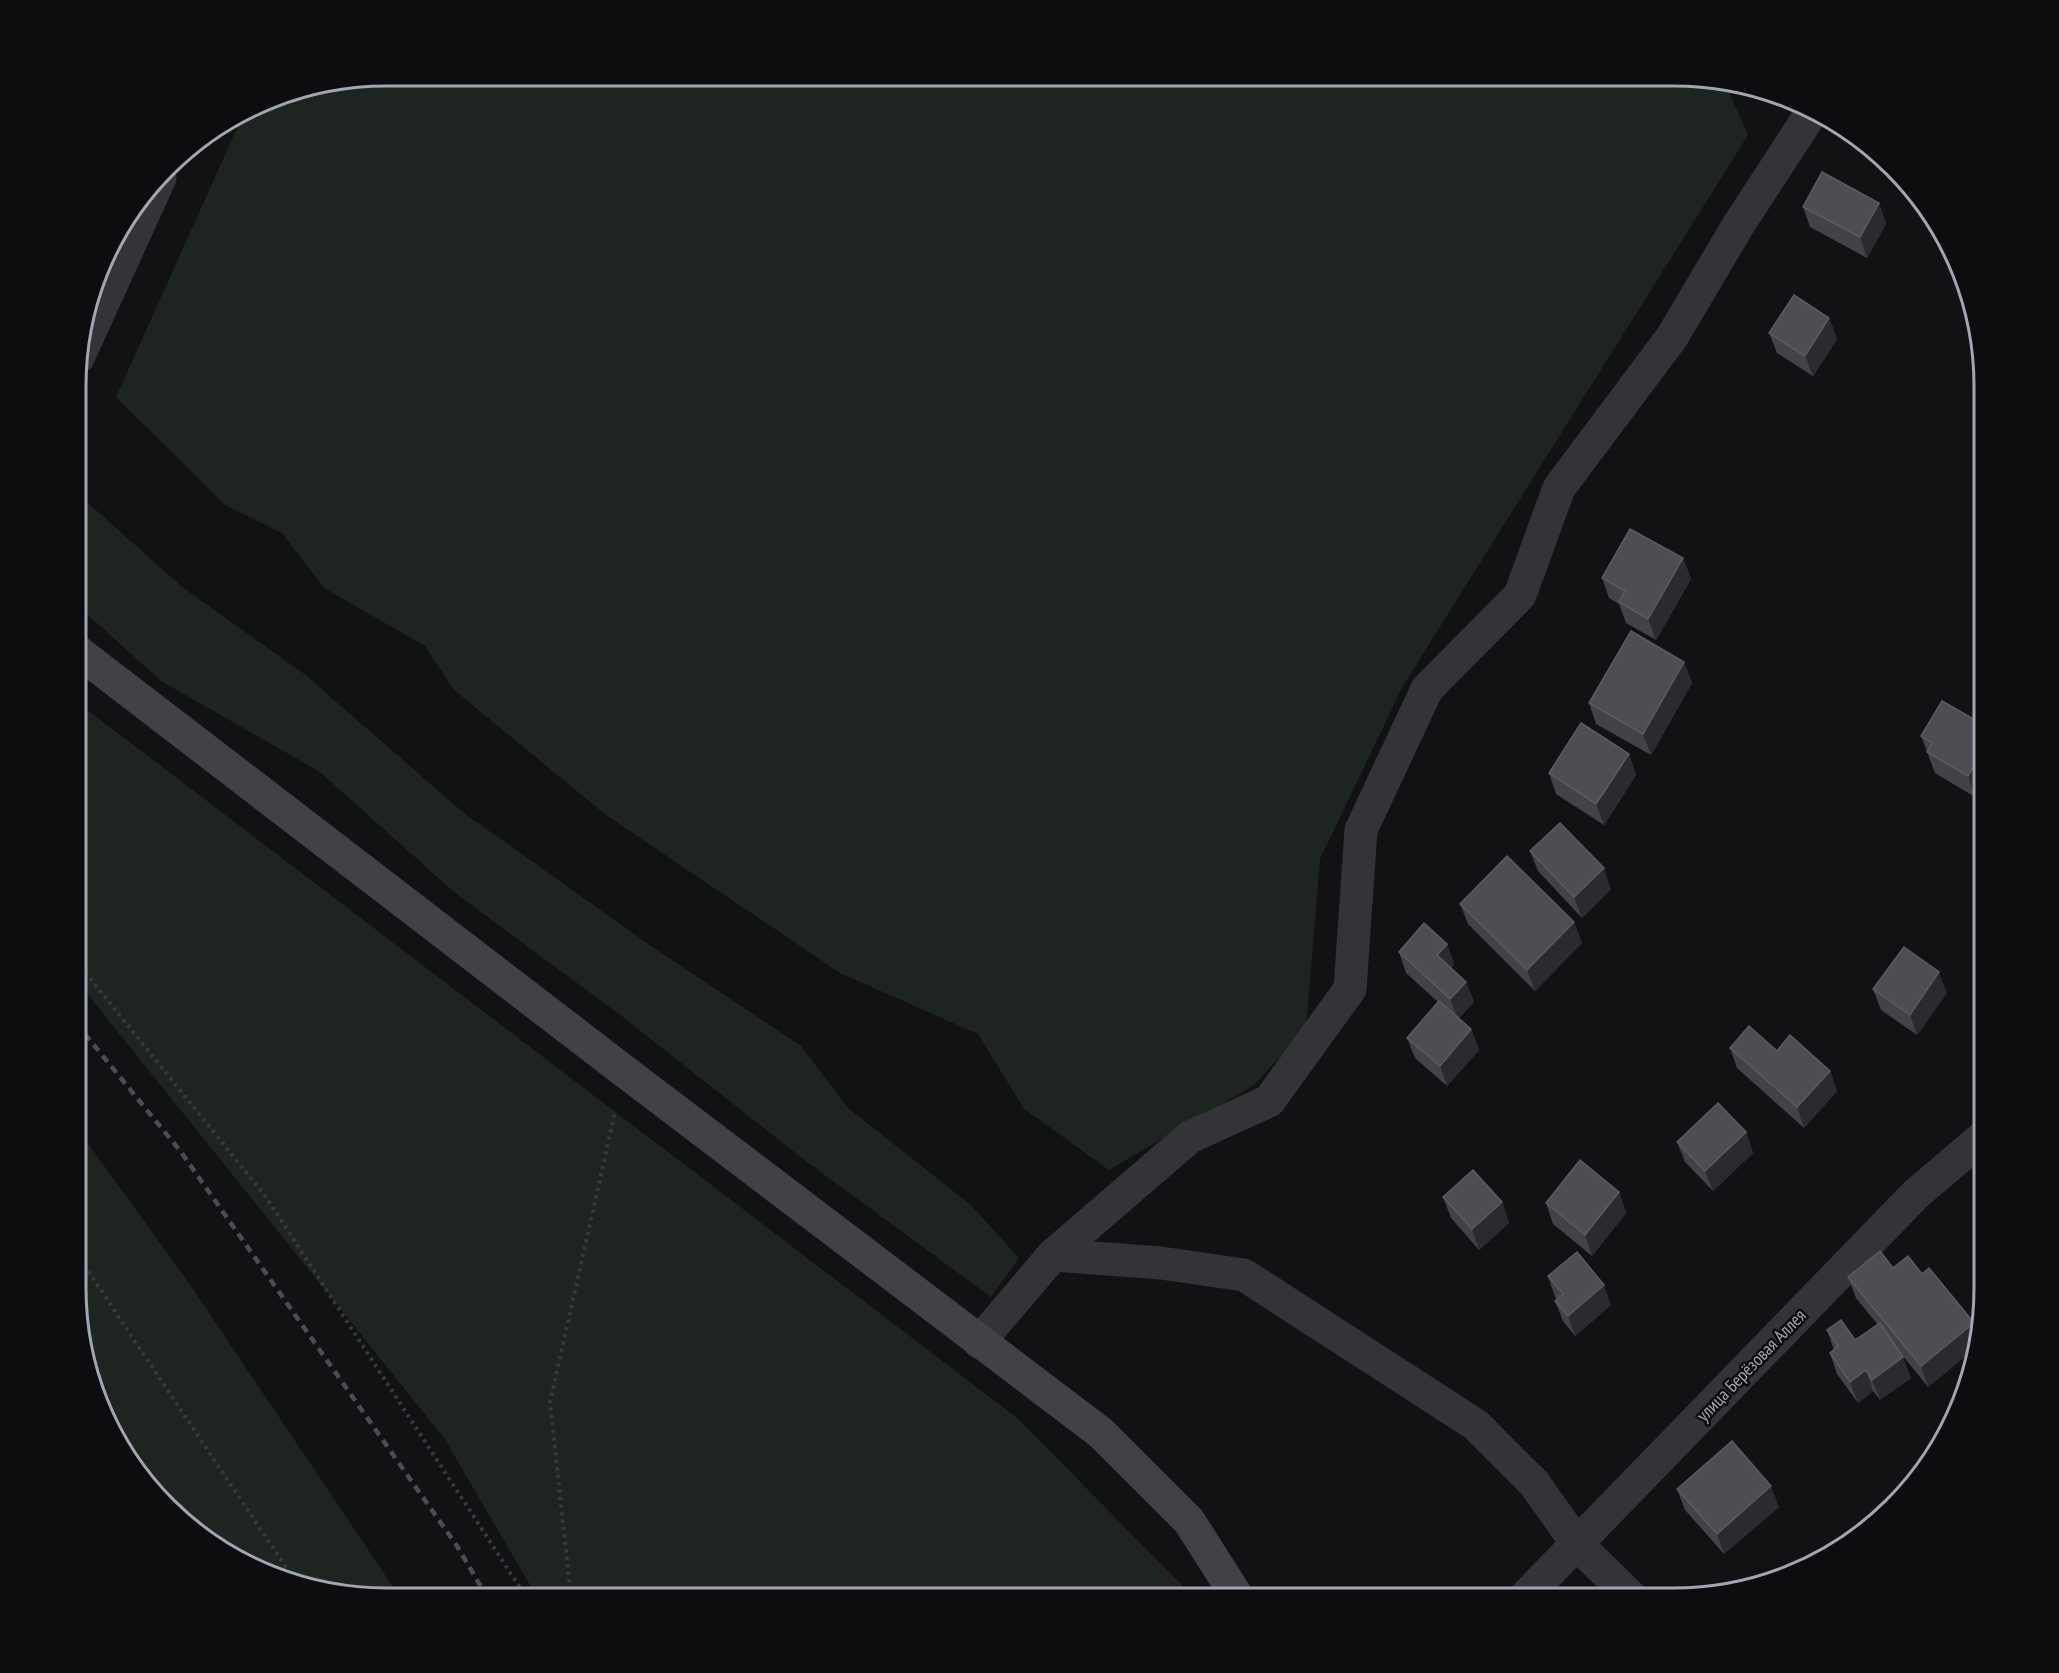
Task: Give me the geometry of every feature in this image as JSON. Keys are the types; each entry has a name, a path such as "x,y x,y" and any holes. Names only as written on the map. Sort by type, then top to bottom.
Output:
{"street":[{"path":"979,1342 1053,1255 1190,1137 1269,1101 1350,989 1361,831 1427,688 1520,595 1559,488 1672,337 1739,224 1808,117"},
{"path":"90,331 149,201"},
{"path":"86,658 1101,1433 1189,1521 1232,1588"},
{"name":"улица Берёзовая Аллея","path":"1534,1588 1916,1194 1974,1145"},
{"path":"1053,1255 1161,1263 1244,1275 1476,1425 1534,1483 1578,1545 1622,1588"}],"path":[{"path":"86,973 266,1197 520,1588"},
{"path":"570,1588 550,1402 624,1071"},
{"path":"86,1268 289,1572"}],"shaded area":[{"path":"366,86 1693,86 1728,90 1748,135 1403,686 1320,859 1306,1029 1254,1085 1109,1170 1024,1109 978,1034 840,973 606,815 453,689 425,646 324,588 282,533 225,505 116,397 239,124 289,101 327,91"},
{"path":"86,501 181,586 303,673 464,813 651,946 801,1046 848,1108 971,1205 1019,1258 991,1297 807,1162 619,1014 455,893 320,772 161,681 86,613"},
{"path":"86,709 1016,1417 1185,1588 532,1588 444,1438 86,992"},
{"path":"86,1141 189,1283 394,1588 327,1582 289,1572 253,1557 219,1537 173,1500 136,1454 108,1402 91,1346 86,1307"}],"building":[{"path":"1822,172 1879,203 1860,237 1803,207"},
{"path":"1794,295 1829,318 1805,356 1769,333"},
{"path":"1630,529 1683,558 1648,619 1619,602 1625,591 1602,578"},
{"path":"1631,631 1684,662 1643,734 1589,703"},
{"path":"1942,701 1974,719 1974,766 1968,776 1927,752 1932,743 1921,736"},
{"path":"1581,723 1629,754 1596,804 1549,773"},
{"path":"1560,823 1604,868 1574,897 1530,851"},
{"path":"1507,856 1574,922 1527,970 1460,904"},
{"path":"1424,923 1447,944 1437,955 1466,982 1450,999 1399,952"},
{"path":"1904,947 1939,972 1910,1015 1873,989"},
{"path":"1439,1001 1471,1029 1440,1066 1407,1038"},
{"path":"1749,1026 1777,1051 1790,1035 1830,1071 1797,1107 1730,1048"},
{"path":"1718,1103 1746,1132 1705,1171 1677,1142"},
{"path":"1580,1160 1619,1192 1585,1235 1546,1203"},
{"path":"1473,1170 1502,1202 1472,1229 1443,1197"},
{"path":"1880,1251 1893,1268 1908,1256 1922,1274 1929,1268 1972,1320 1971,1325 1921,1366 1848,1277"},
{"path":"1577,1252 1604,1285 1568,1316 1555,1301 1563,1294 1548,1276"},
{"path":"1841,1320 1855,1340 1880,1323 1903,1357 1872,1380 1866,1370 1850,1382 1830,1353 1838,1346 1827,1330"},
{"path":"1732,1441 1771,1486 1717,1534 1677,1489"}],"railway":[{"path":"86,1035 181,1152 457,1546 482,1588"}]}
